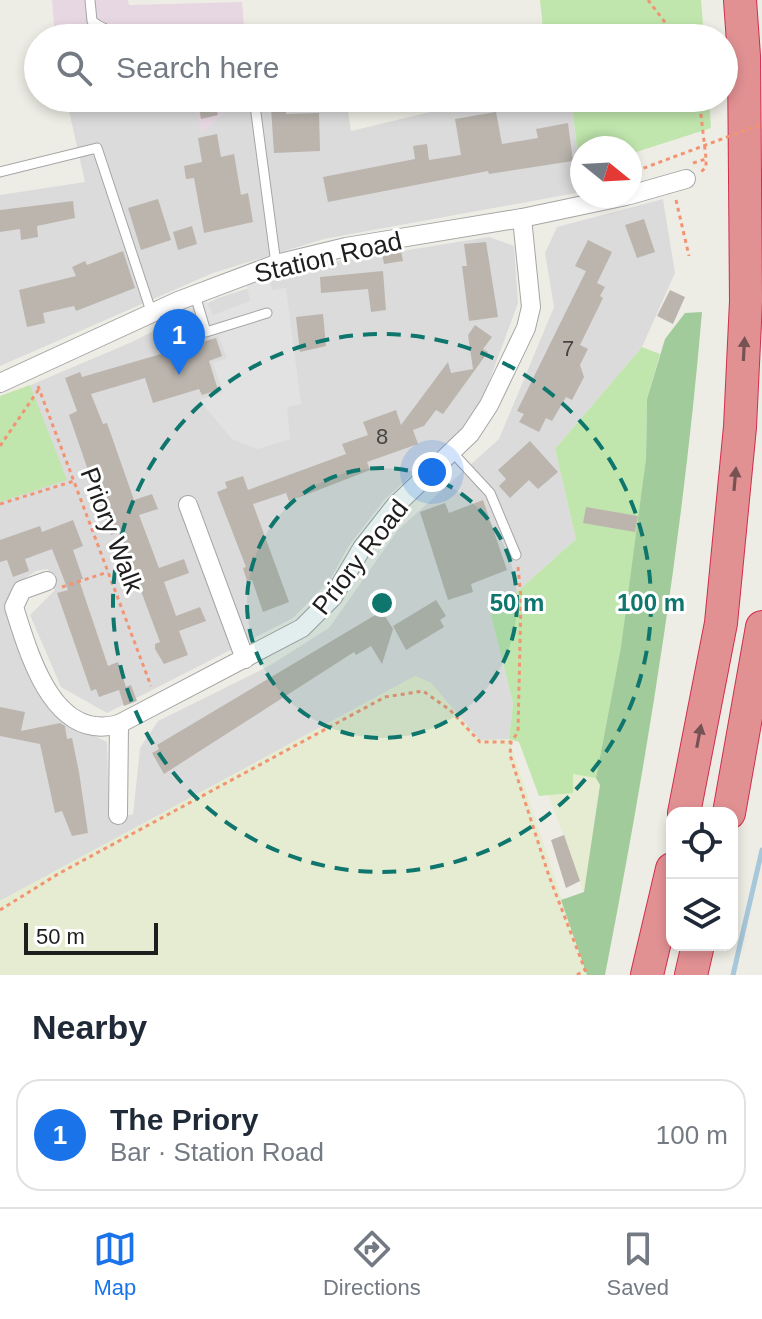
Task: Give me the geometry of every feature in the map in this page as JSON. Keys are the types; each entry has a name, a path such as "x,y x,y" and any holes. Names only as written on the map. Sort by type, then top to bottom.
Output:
{"highway":[{"path":"685,807 721,623 740,427 746,273 744,56 740,0"},
{"path":"730,807 762,627"},
{"path":"647,975 670,879"},
{"path":"691,975 697,951"}],"street":[{"name":"Station Road","path":"642,192 679,182"},
{"name":"Station Road","path":"0,383 36,380 152,314 195,295 266,271 346,247 570,208"},
{"name":"Priory Road","path":"119,724 302,628 320,613 382,520 453,453 489,405 526,328 531,307 522,218"},
{"path":"188,505 245,659"},
{"path":"47,581 22,590 14,607 45,691 56,705 91,725 103,728 119,724 118,815"}],"lane":[{"path":"90,0 92,21 95,24"},
{"path":"255,112 266,271"},
{"path":"0,172 97,148 152,314"},
{"path":"195,295 206,332 267,313"},
{"path":"453,453 490,493 516,555"}],"path":[{"path":"648,0 666,24"},
{"path":"701,112 706,159"},
{"path":"642,169 762,124"},
{"path":"679,182 689,256"},
{"path":"0,446 36,380"},
{"name":"Priory Walk","path":"36,380 157,702"},
{"path":"0,504 74,481"},
{"path":"516,555 521,598 518,732 511,742 510,755 531,823 587,975"},
{"path":"47,581 50,591 108,572"},
{"path":"0,910 58,874 385,697 423,691 450,710 480,742 511,742"},
{"path":"577,975 586,969"}],"shaded area":[{"path":"52,0 128,0 129,5 242,2 244,24 54,24"},
{"path":"69,112 197,112 202,132 224,112 348,112 351,131 430,112 573,112 575,136 570,136 570,194 324,239 213,273 0,366 0,195 85,182"},
{"path":"197,112 224,112 201,133"},
{"path":"663,199 675,273 642,347 555,449 576,539 491,615 513,703 509,739 480,741 431,683 415,676 0,901 0,398 132,342 218,298 327,263 489,237 514,246 518,303 483,398 461,431 384,500 348,547 330,580 293,618 107,713 61,687 30,615 54,591 48,569 36,571 13,586 6,611 42,700 71,724 107,742 109,821 133,814 140,748 158,721 269,666 329,628 398,530 499,439 554,307 545,253 557,227 629,208 642,208 642,205"},
{"path":"269,276 272,290 286,288 301,404 287,407 290,439 258,449 232,439 199,400 223,392 213,363 227,358 218,335 184,345 179,320 194,317 191,306 206,300 213,315 250,301 246,282"}],"green space":[{"path":"540,0 701,0 703,24 543,24"},
{"path":"573,112 710,112 711,128 642,150 642,136 576,136"},
{"path":"702,312 674,562 636,810 605,975 587,975 561,900 584,892 600,785 596,778 621,647 646,458 647,399 665,339 685,313"},
{"path":"642,347 660,354 647,399 646,458 622,643 596,778 573,774 573,793 539,796 519,742 509,739 513,703 491,615 576,539 555,449"},
{"path":"30,385 67,480 0,502 0,396"},
{"path":"415,676 431,683 480,740 509,739 587,975 0,975 0,901"},
{"path":"572,773 596,778 600,785 584,893 548,793 573,793"}],"building":[{"path":"200,112 217,112 218,115 201,119"},
{"path":"271,112 319,113 320,151 274,153"},
{"path":"496,112 502,144 538,138 536,129 568,123 570,161 489,174 488,171 328,202 323,177 415,159 413,146 427,144 429,160 461,155 455,119"},
{"path":"217,134 221,157 234,154 241,195 248,193 253,222 204,233 194,178 186,179 184,166 202,162 198,138"},
{"path":"158,199 171,240 141,250 128,208"},
{"path":"73,201 75,218 37,226 38,237 21,240 20,229 0,232 0,210"},
{"path":"644,219 655,252 637,258 625,225"},
{"path":"192,226 197,244 178,250 173,232"},
{"path":"588,240 612,252 597,283 605,287 600,296 603,298 580,345 588,349 580,365 584,377 572,400 566,397 552,421 546,418 539,432 519,422 524,414 517,411 586,271 575,266"},
{"path":"486,242 498,317 469,321 462,266 467,266 464,244"},
{"path":"401,250 403,261 384,264 382,253"},
{"path":"123,251 135,288 76,311 74,306 43,313 45,323 27,327 19,290 76,276 72,267 85,261 87,265"},
{"path":"383,271 386,310 371,312 368,289 321,293 320,277"},
{"path":"670,290 685,297 673,324 657,316"},
{"path":"323,314 326,346 300,352 296,317"},
{"path":"475,325 492,337 483,349 488,352 443,414 436,410 424,426 413,430 418,444 367,462 370,470 289,501 286,493 253,504 289,602 263,612 252,580 247,581 243,568 246,567 217,492 227,488 225,482 243,476 248,490 346,454 342,444 368,435 363,422 396,410 401,425 448,362 451,373 473,369 468,335"},
{"path":"216,338 222,356 209,361 218,390 202,395 199,389 153,403 145,378 91,394 103,424 107,423 134,500 152,494 158,509 139,515 159,568 184,559 189,573 164,582 176,616 200,607 206,621 179,631 188,655 164,664 155,649 155,644 160,642 119,532 111,535 91,479 69,415 77,411 65,378 80,372 82,377"},
{"path":"530,441 558,472 538,489 529,480 510,498 499,486 506,479 498,470"},
{"path":"483,500 507,570 471,584 473,592 448,600 420,512 445,503 449,513"},
{"path":"586,507 638,516 635,532 583,523"},
{"path":"73,520 83,546 73,550 83,579 79,580 108,666 118,662 126,687 131,685 137,701 124,706 119,690 99,697 96,689 91,691 57,593 68,590 52,549 25,559 29,571 13,577 7,560 0,562 0,540 40,526 42,532"},
{"path":"436,600 446,616 440,620 444,627 406,650 393,626"},
{"path":"382,611 393,629 382,664 371,646 356,655 354,652 164,774 152,753 159,749 157,745"},
{"path":"0,707 25,712 21,731 60,723 65,726 67,739 72,738 88,833 72,836 62,811 55,813 40,744 0,736"},
{"path":"564,835 580,881 566,888 551,840"}],"waterway":[{"path":"733,975 762,850"}],"place":[{"name":"The Priory","path":"179,375"}]}
